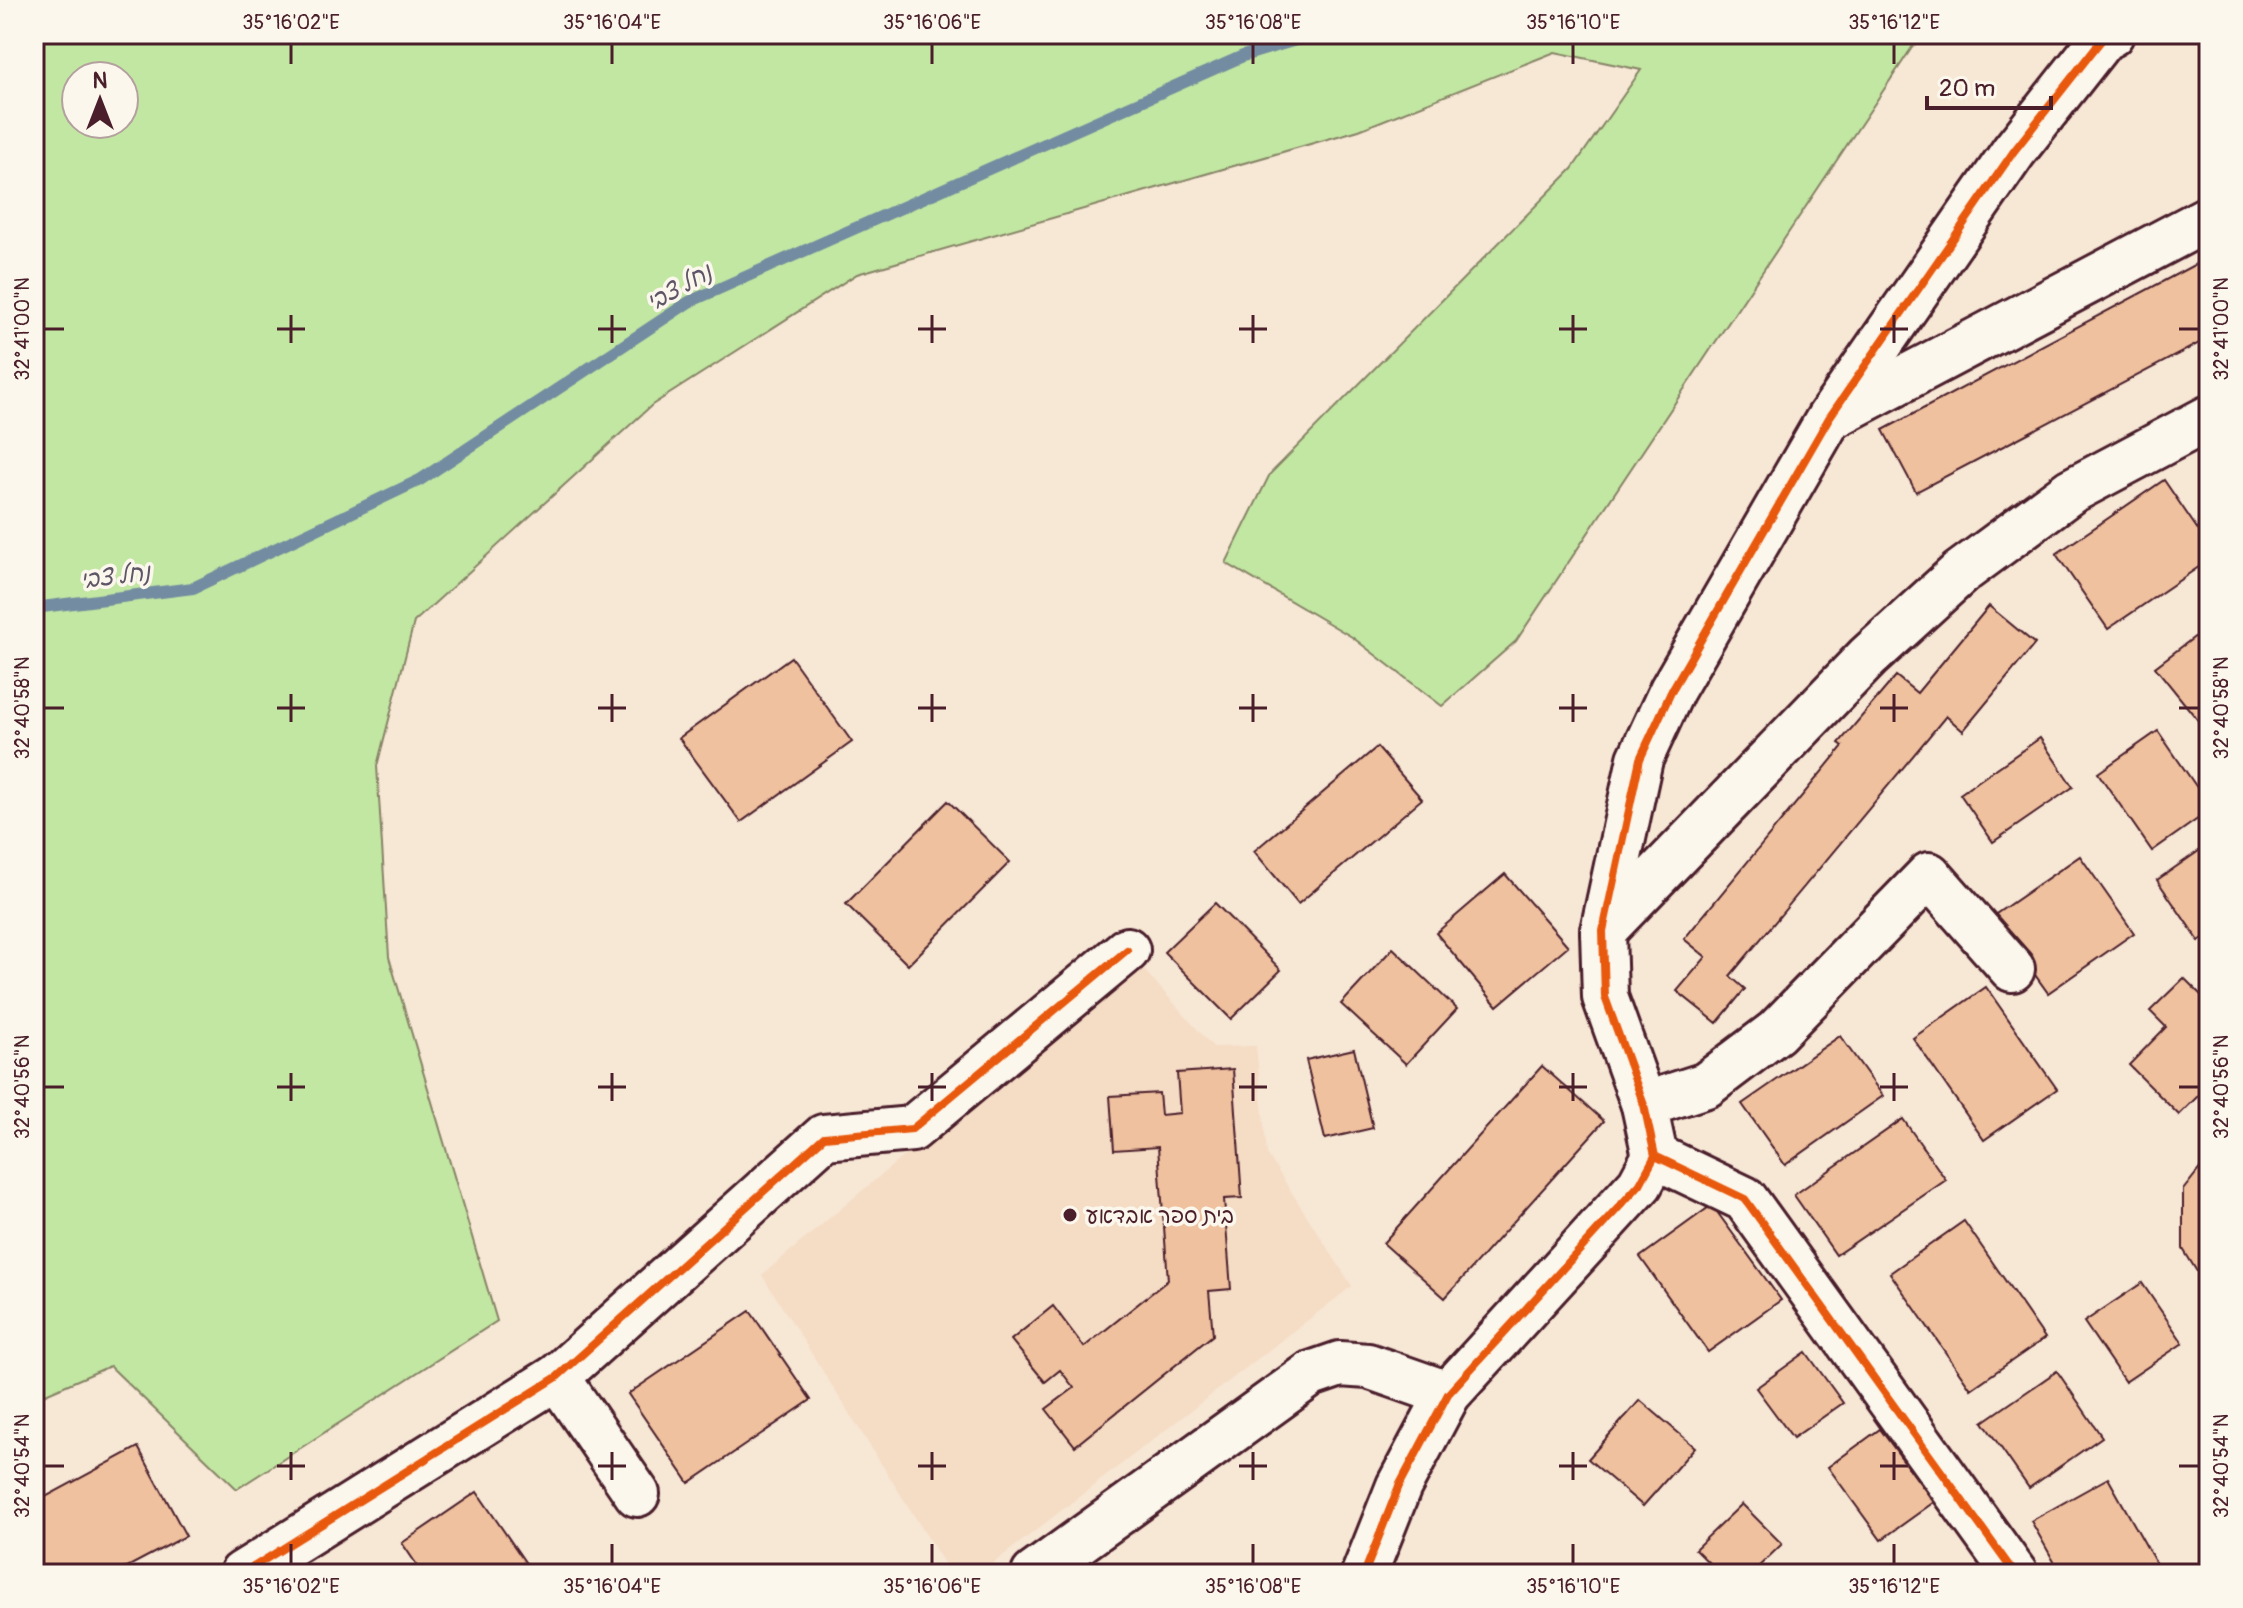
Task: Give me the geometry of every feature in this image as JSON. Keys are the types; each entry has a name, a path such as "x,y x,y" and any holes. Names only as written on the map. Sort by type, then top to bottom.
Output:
{"street":[{"path":"1364,1574 1399,1486 1448,1394 1640,1184 1655,1156 1644,1105 1605,997 1603,931 1640,759 1672,690 1829,418 2014,151 2103,38 2111,34"},
{"path":"1829,418 2209,218"},
{"path":"1603,931 1868,657 1960,573 2071,491 2209,418"},
{"path":"1644,1105 1706,1085 1776,1032 1929,875 2012,969"},
{"path":"242,1574 557,1377 824,1137 912,1129 1127,950"},
{"path":"1655,1156 1745,1199 2015,1574"},
{"path":"1034,1574 1311,1374 1340,1364 1368,1366 1448,1394"},
{"path":"557,1377 637,1494"}],"shaded area":[{"name":"בית ספר אבדאע","path":"1136,961 1213,1047 1256,1046 1267,1154 1352,1286 979,1574 951,1574 762,1275"}],"green space":[{"path":"34,34 1932,34 1913,46 1516,641 1442,706 1352,637 1226,563 1270,474 1572,169 1641,70 1555,52 1359,130 857,274 652,405 414,622 377,766 389,957 497,1321 237,1489 110,1366 34,1399"}],"building":[{"path":"2209,257 2209,338 1916,492 1883,430"},
{"path":"2164,480 2209,546 2209,560 2108,629 2056,554"},
{"path":"1989,606 2035,644 1963,731 1946,716 1730,976 1745,989 1717,1023 1677,991 1706,957 1684,939 1843,746 1839,743 1896,676 1917,693"},
{"path":"2209,626 2209,726 2205,729 2155,667"},
{"path":"791,657 852,742 741,822 679,738"},
{"path":"2158,731 2209,805 2209,811 2152,851 2098,773"},
{"path":"2040,738 2073,787 1993,842 1960,794"},
{"path":"1377,747 1422,799 1298,904 1254,851"},
{"path":"948,801 1010,862 908,965 846,904"},
{"path":"2209,844 2209,934 2199,941 2157,880"},
{"path":"2080,856 2134,933 2048,993 1993,916"},
{"path":"1505,874 1568,946 1497,1006 1436,933"},
{"path":"1215,903 1281,970 1231,1019 1164,952"},
{"path":"1393,948 1457,1009 1406,1064 1341,1004"},
{"path":"2184,978 2209,1003 2209,1085 2179,1115 2129,1065 2166,1027 2150,1011"},
{"path":"1986,987 2057,1089 1984,1140 1913,1038"},
{"path":"1840,1036 1883,1096 1785,1165 1742,1104"},
{"path":"1354,1049 1373,1128 1325,1139 1306,1060"},
{"path":"1542,1066 1604,1121 1445,1298 1383,1243"},
{"path":"1233,1069 1242,1198 1224,1199 1231,1289 1209,1291 1213,1335 1075,1446 1046,1409 1074,1388 1060,1370 1045,1382 1011,1340 1053,1306 1084,1347 1168,1280 1158,1147 1114,1150 1110,1096 1159,1093 1161,1115 1180,1113 1177,1073"},
{"path":"1903,1119 1946,1180 1836,1255 1794,1195"},
{"path":"2209,1157 2209,1291 2183,1249 2183,1190"},
{"path":"1712,1205 1781,1300 1708,1352 1640,1257"},
{"path":"1964,1221 2045,1338 1971,1389 1890,1273"},
{"path":"2142,1283 2183,1343 2125,1382 2084,1322"},
{"path":"750,1311 811,1400 689,1483 628,1394"},
{"path":"1806,1352 1843,1403 1793,1438 1756,1388"},
{"path":"2057,1371 2102,1437 2029,1488 1983,1422"},
{"path":"1640,1400 1695,1447 1643,1506 1588,1459"},
{"path":"1880,1429 1934,1502 1881,1540 1828,1467"},
{"path":"138,1447 186,1536 114,1574 34,1574 34,1503"},
{"path":"2108,1478 2162,1574 2061,1574 2031,1521"},
{"path":"477,1492 527,1565 514,1574 423,1574 402,1543"},
{"path":"1742,1504 1782,1544 1751,1574 1720,1574 1695,1549"}],"waterway":[{"name":"נחל צבי","path":"34,608 193,588 420,480 689,302 1243,56 1316,34"}],"cycle path":[{"path":"1364,1574 1399,1486 1448,1394 1640,1184 1655,1156 1644,1105 1605,997 1603,931 1640,759 1672,690 1829,418 2014,151 2103,38 2111,34"},
{"path":"242,1574 557,1377 824,1137 912,1129 1127,950"},
{"path":"1655,1156 1745,1199 2015,1574"}],"place":[{"name":"בית ספר אבדאע","path":"1070,1215"}]}
